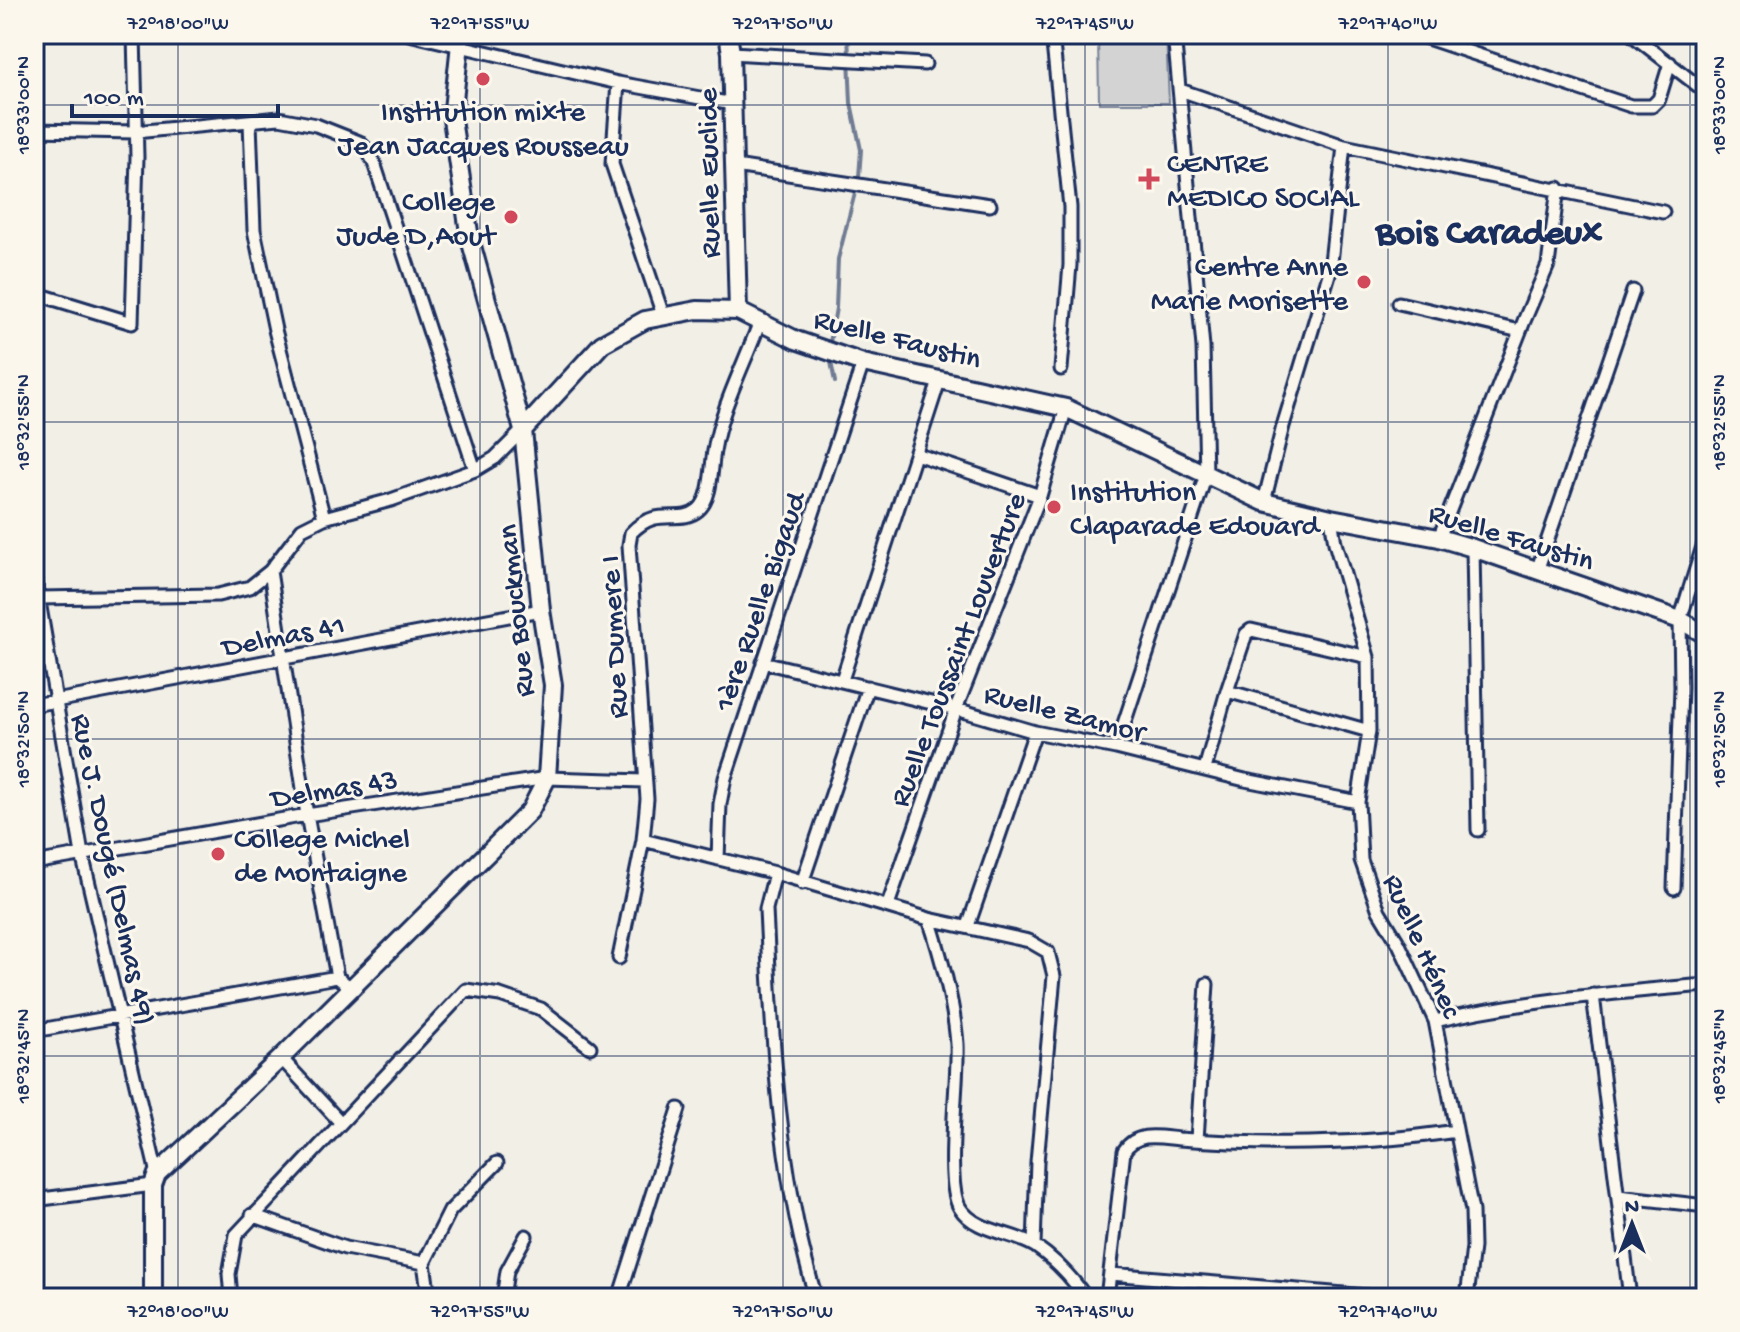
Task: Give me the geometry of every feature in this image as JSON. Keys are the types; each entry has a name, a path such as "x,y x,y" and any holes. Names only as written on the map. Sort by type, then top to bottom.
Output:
{"street":[{"path":"34,293 132,323 137,157 134,34"},
{"path":"409,34 461,39 618,83 733,104"},
{"name":"Ruelle Euclide","path":"728,34 733,104 738,311"},
{"path":"1052,34 1070,207 1070,265 1061,369"},
{"path":"1116,748 1206,475 1203,347 1174,34"},
{"path":"1415,34 1631,106 1652,106 1659,99 1670,63"},
{"path":"1631,34 1706,92"},
{"name":"Rue Bouckman","path":"155,1179 530,811 547,778 553,685 541,610 523,430 470,239 452,119 461,39"},
{"path":"731,53 925,64"},
{"path":"618,83 612,164 663,315"},
{"path":"1180,90 1344,146 1663,212"},
{"path":"34,130 135,132 279,118 316,125 359,142 368,151 390,208 475,470"},
{"path":"250,122 254,230 275,330 324,518"},
{"path":"1264,502 1283,426 1330,271 1344,146"},
{"path":"735,166 990,205"},
{"path":"1439,538 1548,265 1558,188"},
{"path":"1537,571 1633,291"},
{"path":"1399,303 1520,331"},
{"path":"39,598 218,595 250,587 270,571 302,529 324,518 391,500 475,470 495,458 602,344 645,320 663,315 697,310 738,311"},
{"name":"Ruelle Faustin","path":"738,311 759,324 863,363 1066,408 1264,502 1439,538 1473,548 1680,620 1706,635"},
{"name":"Rue Dumere I","path":"619,958 643,840 647,799 629,545 631,533 651,518 687,515 699,510 705,500 714,446 759,324"},
{"name":"1ère Ruelle Bigaud","path":"718,859 720,804 725,778 863,363"},
{"path":"842,680 940,378"},
{"name":"Ruelle Toussaint Louverture","path":"888,905 956,709 1040,496 1066,408"},
{"path":"916,454 1040,496"},
{"name":"Ruelle Hénec","path":"1331,518 1335,543 1368,657 1369,731 1358,802 1361,860 1379,911 1399,944 1435,1021 1472,1211 1473,1247 1467,1298"},
{"path":"1674,888 1681,687 1680,620 1706,537"},
{"path":"1473,548 1478,830"},
{"path":"270,571 307,815 337,977 351,988"},
{"name":"Rue J. Dougé (Delmas 49)","path":"34,572 82,854 155,1179"},
{"name":"Delmas 41","path":"34,705 541,610"},
{"path":"1205,769 1246,634 1254,629 1368,657"},
{"name":"Ruelle Zamor","path":"763,662 956,709 1035,732 1116,748 1245,780 1358,802"},
{"path":"802,883 868,687"},
{"path":"1227,691 1369,731"},
{"path":"968,926 1035,732"},
{"name":"Delmas 43","path":"34,863 307,815 547,778 644,781"},
{"path":"643,840 775,873 929,919 1029,941 1048,952 1054,976 1037,1162 1034,1245"},
{"path":"775,873 766,909 786,1167 805,1262 816,1298"},
{"path":"929,919 939,949 957,1042 952,1174 954,1197 961,1211 972,1221 1034,1245 1061,1269 1086,1298"},
{"path":"34,1031 337,977"},
{"path":"1197,1140 1207,984"},
{"path":"1435,1021 1488,1009 1593,995 1706,985"},
{"path":"231,1298 229,1274 236,1235 466,990 500,995 541,1009 590,1047"},
{"path":"1593,995 1630,1298"},
{"path":"281,1058 341,1123"},
{"path":"619,1298 679,1109"},
{"path":"1107,1298 1124,1151 1129,1144 1147,1136 1347,1143 1456,1131"},
{"path":"429,1298 424,1263 450,1211 497,1163"},
{"path":"34,1200 155,1179 153,1298"},
{"path":"1618,1196 1706,1206"},
{"path":"252,1215 345,1248 424,1263"},
{"path":"503,1298 507,1271 526,1236"},
{"path":"1111,1274 1367,1296"}],"shaded area":[{"path":"1098,34 1166,34 1169,103 1099,103"}],"waterway":[{"path":"829,348 836,308 838,259 859,177 861,150 851,103 848,34"},
{"path":"830,357 835,382"}],"place":[{"name":"Institution mixte Jean Jacques Rousseau","path":"483,79"},
{"name":"CENTRE MEDICO SOCIAL","path":"1149,179"},
{"name":"College Jude D,Aout","path":"511,217"},
{"name":"Centre Anne Marie Morisette","path":"1364,282"},
{"name":"Institution Claparade Edouard","path":"1054,507"},
{"name":"College Michel de Montaigne","path":"218,854"}],"district":[{"name":"Bois Caradeux","path":"1489,229"}]}
